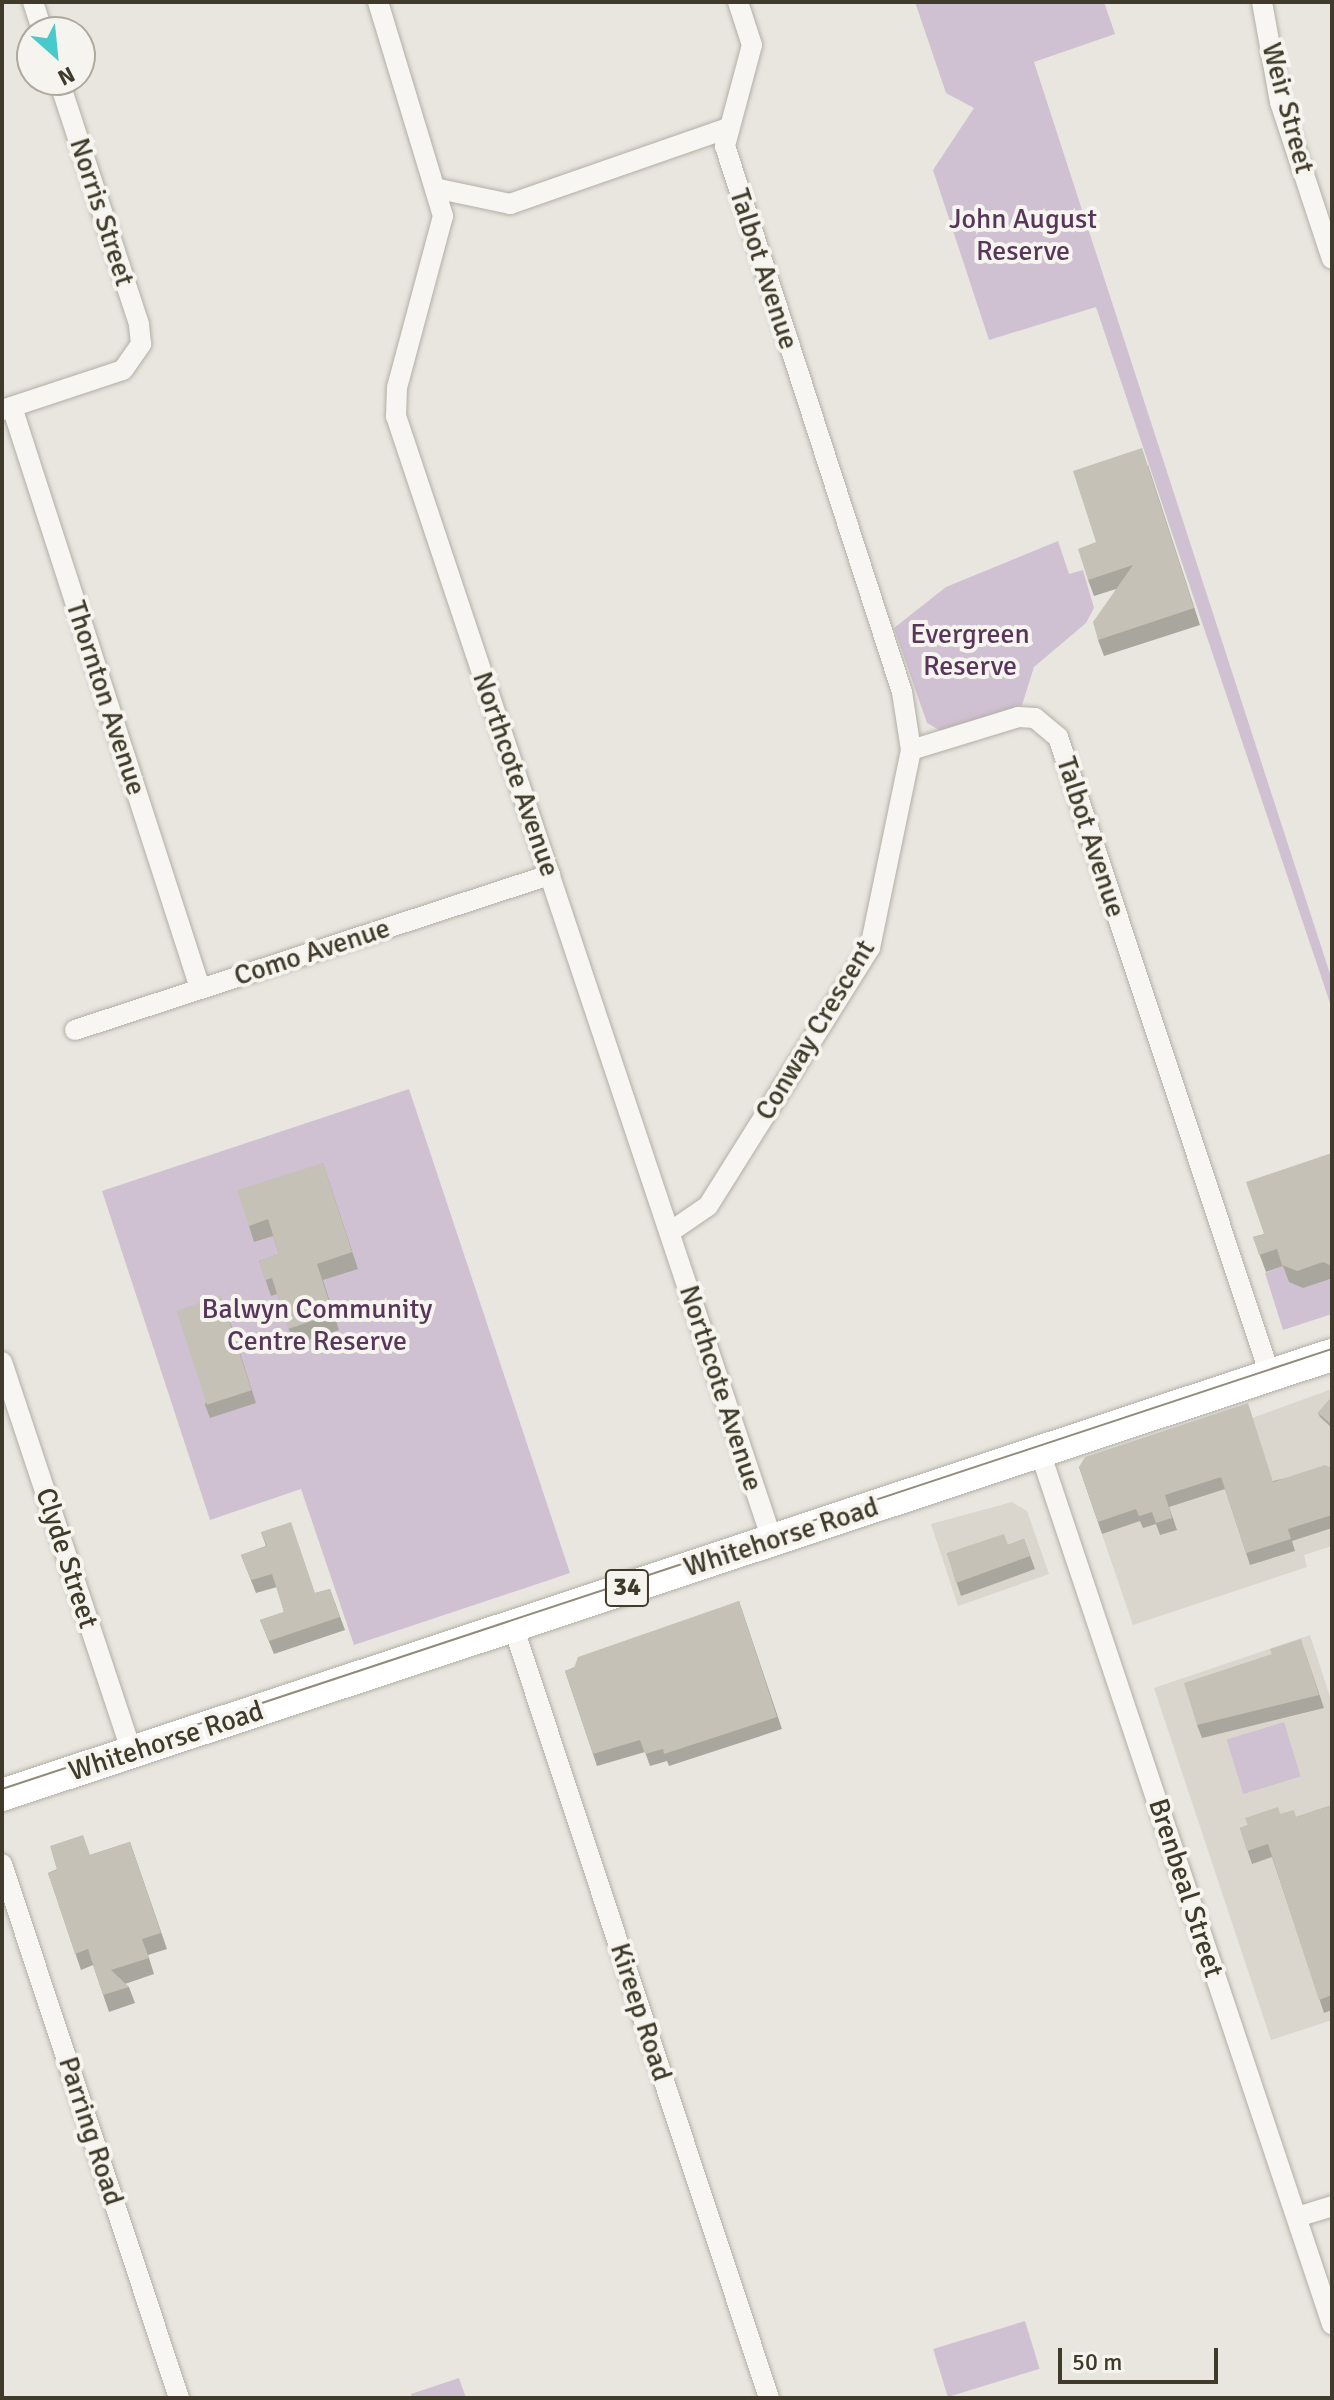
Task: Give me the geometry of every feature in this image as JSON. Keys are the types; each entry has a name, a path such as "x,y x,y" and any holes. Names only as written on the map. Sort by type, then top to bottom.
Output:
{"main road":[{"name":"Whitehorse Road","path":"2,1795 1332,1355"}],"street":[{"name":"Northcote Avenue","path":"378,2 439,189 440,241 397,388 396,416 772,1540"},
{"name":"Talbot Avenue","path":"738,2 752,45 725,146 902,692 911,750 1018,717 1035,718 1058,737 1270,1375"},
{"name":"Weir Street","path":"1262,2 1280,102 1332,259"},
{"name":"Norris Street","path":"7,409 123,370 141,344 139,324 64,96"},
{"path":"439,189 510,204 728,128"},
{"name":"Thornton Avenue","path":"7,409 200,988"},
{"name":"Conway Crescent","path":"670,1232 708,1206 870,948 911,750"},
{"name":"Como Avenue","path":"75,1030 550,875"},
{"name":"Clyde Street","path":"2,1362 132,1753"},
{"name":"Brenbeal Street","path":"1040,1452 1332,2324"},
{"name":"Kireep Road","path":"513,1626 769,2398"},
{"name":"Parring Road","path":"2,1864 179,2398"},
{"path":"1297,2217 1332,2206"}],"shaded area":[{"path":"1332,1389 1332,1546 1304,1555 1307,1567 1133,1625 1083,1479"},
{"path":"1012,1502 1027,1511 1049,1574 958,1606 931,1524"},
{"path":"1310,1635 1332,1703 1332,2020 1271,2040 1154,1688"}],"green space":[{"name":"John August Reserve","path":"915,2 1104,2 1115,34 1034,62 1332,980 1332,1009 1096,307 989,340 933,170 974,108 946,93"},
{"name":"Evergreen Reserve","path":"1058,541 1069,574 1083,570 1094,608 1086,623 1034,667 1022,705 941,731 927,723 894,628 946,587"},
{"name":"Balwyn Community Centre Reserve","path":"409,1089 570,1573 354,1645 301,1489 210,1520 102,1191"},
{"path":"1283,1266 1332,1280 1332,1314 1283,1330 1265,1273"},
{"path":"1284,1722 1301,1777 1243,1794 1227,1740"},
{"path":"1025,2321 1040,2369 948,2397 933,2349"},
{"path":"459,2378 466,2398 412,2398 411,2394"}],"building":[{"path":"1142,448 1194,608 1098,640 1093,622 1133,565 1088,580 1078,549 1096,542 1073,471"},
{"path":"1332,1153 1332,1266 1323,1262 1297,1271 1282,1265 1277,1249 1259,1255 1253,1237 1264,1234 1246,1182"},
{"path":"323,1163 352,1252 317,1264 333,1314 288,1329 272,1278 265,1280 259,1261 279,1254 268,1219 249,1226 237,1190"},
{"path":"221,1296 252,1390 207,1405 176,1311"},
{"path":"1332,1397 1332,1425 1318,1413"},
{"path":"1248,1403 1273,1482 1325,1465 1332,1468 1332,1515 1288,1529 1291,1539 1246,1553 1221,1477 1165,1495 1172,1518 1156,1523 1152,1512 1139,1516 1136,1509 1098,1522 1079,1467 1085,1457"},
{"path":"291,1522 315,1593 330,1589 340,1617 269,1641 260,1620 284,1612 272,1574 251,1580 241,1555 267,1546 261,1532"},
{"path":"1004,1534 1008,1545 1024,1539 1030,1556 956,1583 947,1553"},
{"path":"739,1601 777,1717 664,1754 663,1749 645,1754 640,1740 593,1754 565,1671 574,1668 578,1657"},
{"path":"1301,1639 1319,1695 1197,1725 1184,1683 1272,1654 1270,1649"},
{"path":"1332,1805 1332,1995 1319,2000 1268,1844 1247,1851 1240,1828 1248,1825 1245,1818 1278,1807 1280,1814 1294,1810 1296,1817"},
{"path":"83,1835 90,1855 130,1842 161,1933 142,1939 149,1958 111,1970 129,1987 103,1995 88,1949 75,1954 48,1873 57,1870 50,1846"}],"tram line":[{"path":"2,1789 1332,1349"}]}
